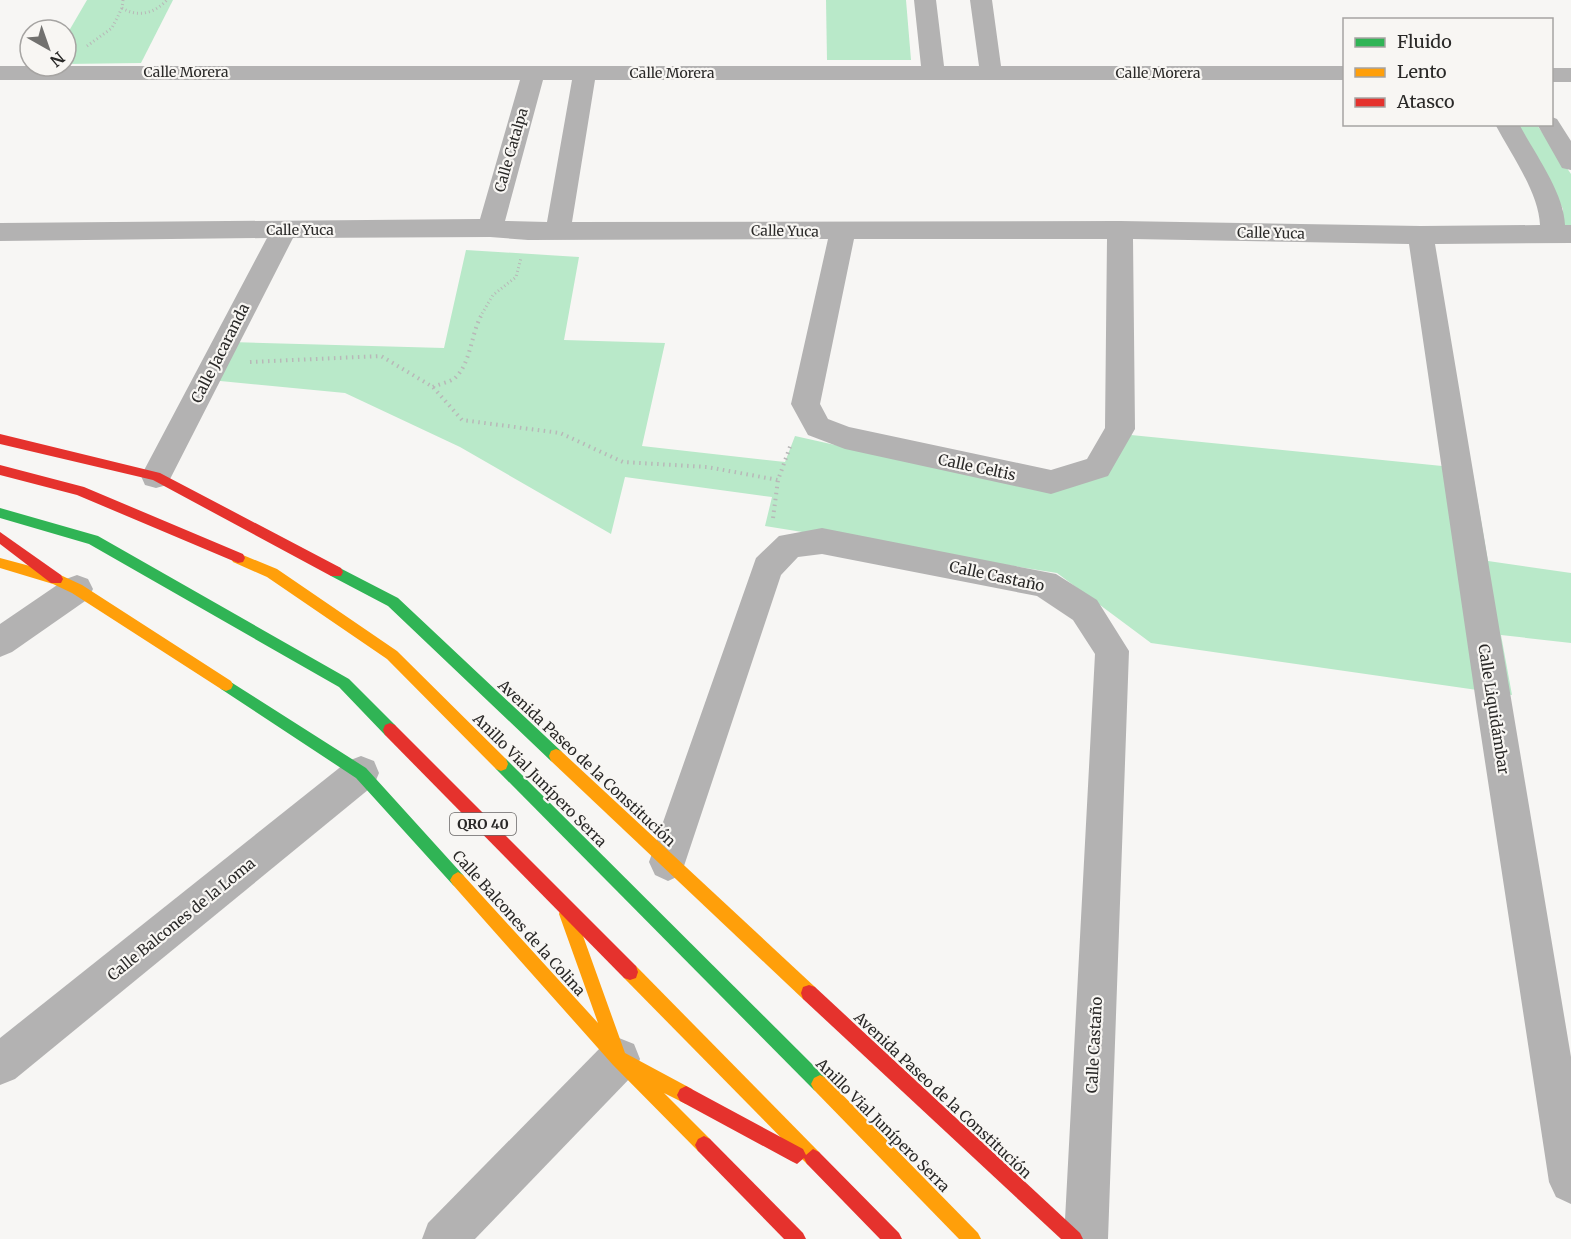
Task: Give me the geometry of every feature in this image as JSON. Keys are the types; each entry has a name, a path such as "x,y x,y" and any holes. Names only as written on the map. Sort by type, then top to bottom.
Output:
{"main road":[{"name":"Avenida Paseo de la Constitución","path":"0,439 156,476 393,602 668,862 1074,1239"},
{"name":"Anillo Vial Junípero Serra","path":"0,470 80,491 272,573 392,655 972,1239"},
{"name":"QRO 40","path":"0,513 93,540 344,683 893,1239"},
{"path":"0,537 67,584"},
{"name":"Calle Balcones de la Colina","path":"0,563 67,584 361,773 619,1059 797,1239"},
{"path":"564,905 619,1059 827,1172"}],"street":[{"path":"925,0 933,71"},
{"path":"981,0 991,72"},
{"name":"Calle Morera","path":"0,73 933,71 1343,73"},
{"name":"Calle Catalpa","path":"490,228 533,73"},
{"path":"558,230 585,73"},
{"path":"1553,75 1571,75"},
{"path":"1509,126 1546,197 1562,234"},
{"path":"1550,126 1571,162"},
{"name":"Calle Yuca","path":"0,232 490,228 528,231 1120,230 1421,235 1562,234"},
{"name":"Calle Jacaranda","path":"156,476 284,230"},
{"name":"Calle Celtis","path":"805,404 818,427 856,441 1052,483 1097,468 1120,429 1120,230"},
{"path":"805,404 843,231"},
{"name":"Calle Liquidámbar","path":"1421,235 1493,709 1571,1182"},
{"name":"Calle Castaño","path":"668,862 767,568 790,545 822,541 1046,584 1085,610 1112,651 1086,1239"},
{"path":"0,642 67,584"},
{"name":"Calle Balcones de la Loma","path":"0,1065 361,773"},
{"path":"444,1239 619,1059"}],"path":[{"path":"82,49 112,28 122,3 131,13 147,13 161,7 167,0"},
{"path":"433,387 455,378 470,351 474,328 493,295 516,277 528,231"},
{"path":"214,364 381,356 433,387 462,420 560,433 623,462 707,467 778,480 805,404"}],"green space":[{"path":"87,0 173,0 141,63 78,64 76,18"},
{"path":"826,0 906,0 911,60 827,60"},
{"path":"1518,126 1538,126 1571,174 1571,225 1561,225 1563,209"},
{"path":"466,250 579,257 564,340 665,343 642,446 785,462 795,436 853,449 1052,485 1131,435 1472,469 1488,561 1571,573 1571,643 1501,635 1512,695 1151,643 1057,573 765,526 772,497 625,477 611,534 460,447 345,393 210,380 231,342 444,348"}],"traffic: fast":[{"path":"0,513 93,540 344,683 390,730"},
{"path":"336,572 393,602 556,756"},
{"path":"226,685 361,773 458,880"},
{"path":"501,764 820,1084"}],"traffic: slow":[{"path":"238,558 272,573 392,655 501,764"},
{"path":"0,563 56,579 77,589 226,685"},
{"path":"556,756 809,993"},
{"path":"458,880 619,1059 704,1145"},
{"path":"567,914 619,1059 686,1095"},
{"path":"630,972 813,1158"},
{"path":"820,1084 972,1239"}],"traffic: jam":[{"path":"0,439 156,476 336,572"},
{"path":"0,470 80,491 238,558"},
{"path":"0,537 56,579"},
{"path":"390,730 630,972"},
{"path":"809,993 1074,1239"},
{"path":"686,1095 797,1155"},
{"path":"704,1145 797,1239"},
{"path":"813,1158 893,1239"}]}
